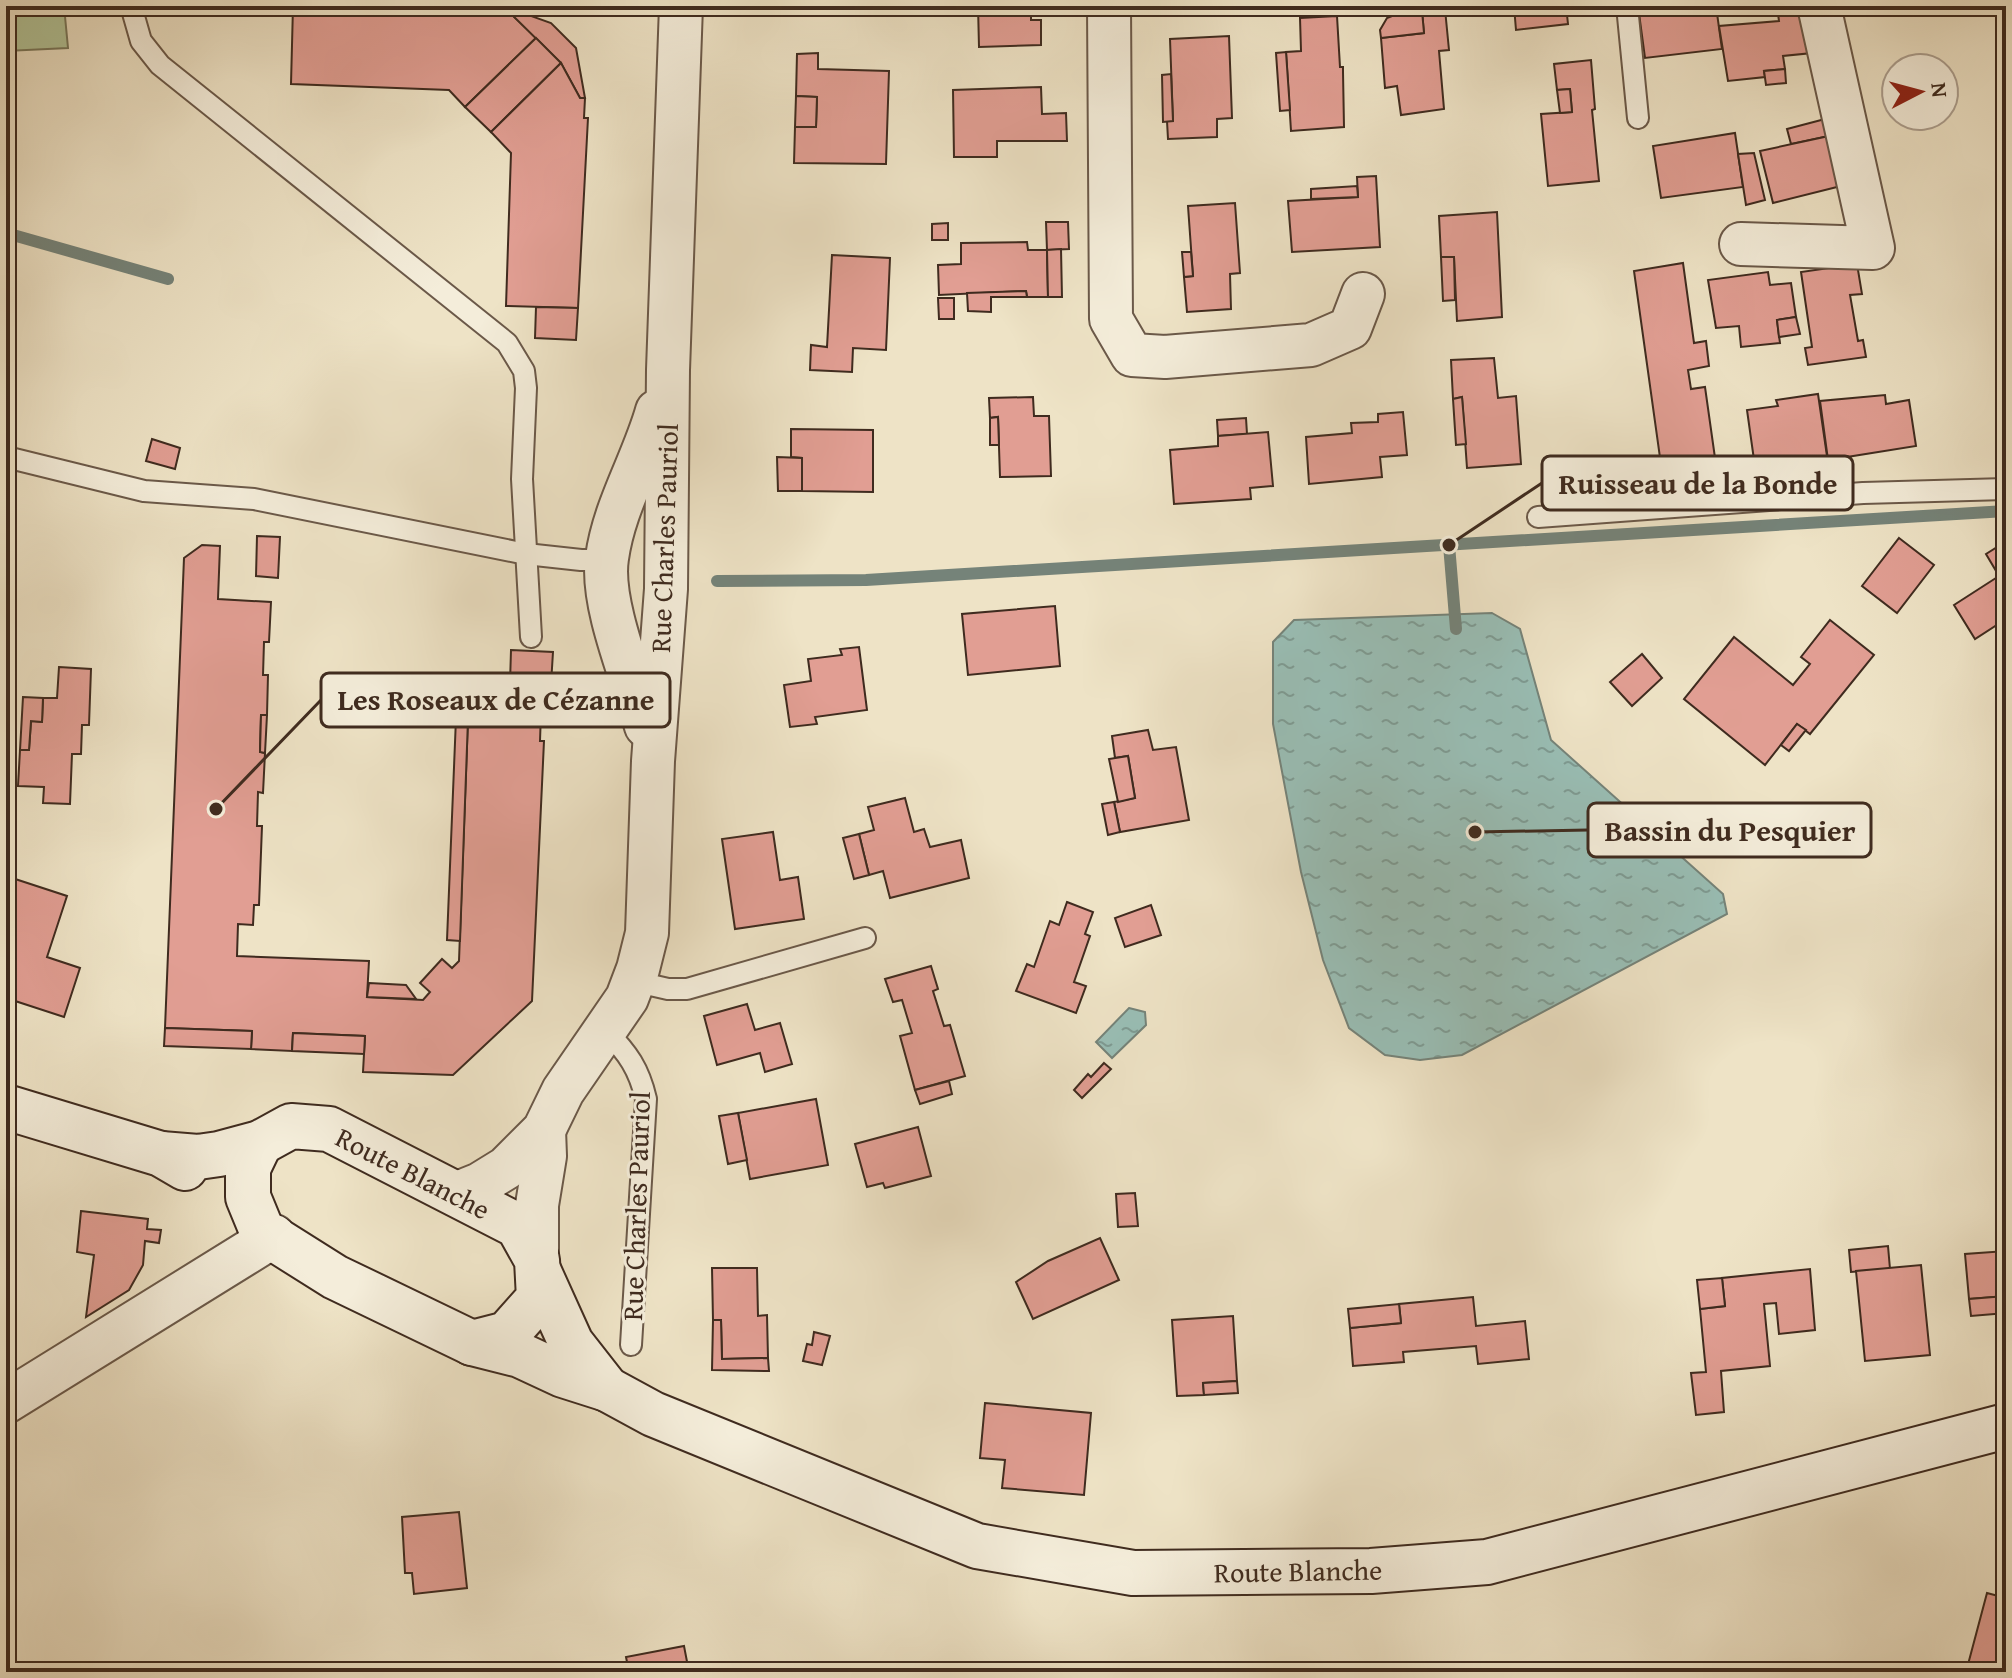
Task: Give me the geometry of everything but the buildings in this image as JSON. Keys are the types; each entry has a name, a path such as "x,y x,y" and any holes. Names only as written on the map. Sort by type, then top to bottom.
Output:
{"street":[{"name":"Rue Charles Pauriol","path":"455,1194 480,1184 506,1168 544,1130 563,1091 627,998 647,933 654,754 666,589 668,370 681,6"},
{"path":"1109,6 1111,319 1132,355 1165,357 1311,345 1350,328 1363,294"},
{"path":"1741,244 1873,248 1819,6"},
{"name":"Rue Charles Pauriol","path":"654,754 607,597 606,560 620,507 650,435 668,370"},
{"path":"666,532 631,535 606,560 623,589 666,589"},
{"name":"Route Blanche","path":"6,1107 161,1154 248,1197 262,1231 335,1277 472,1343 520,1355 563,1375 607,1389 653,1414 977,1546 1133,1573 1371,1571 1487,1562 2006,1426"},
{"name":"Route Blanche","path":"161,1154 198,1157 219,1154 260,1143 291,1126 329,1129 518,1226 571,1343 607,1389"},
{"name":"Rue Charles Pauriol","path":"538,1265 537,1205 545,1156 544,1130"},
{"path":"248,1197 248,1168 260,1143"},
{"path":"6,1402 274,1236"},
{"path":"472,1343 507,1334 539,1298 538,1265"}],"lane":[{"path":"131,6 141,41 160,65 507,343 524,371 526,388 522,479 531,637"},
{"path":"1627,6 1638,118"},
{"path":"6,457 144,491 254,499 526,554 606,560"},
{"path":"1538,517 1863,493 2006,489"},
{"path":"633,981 668,989 687,989 865,938"},
{"name":"Rue Charles Pauriol","path":"606,1031 622,1047 640,1074 646,1099 631,1345"}],"green space":[{"path":"6,6 64,6 68,48 6,51"}],"water":[{"path":"1492,613 1520,629 1551,740 1723,894 1727,914 1462,1055 1420,1060 1385,1055 1349,1028 1323,960 1301,872 1273,724 1273,642 1294,620"},
{"path":"1129,1008 1145,1012 1146,1025 1112,1058 1096,1042"}],"waterway":[{"path":"6,233 168,279"},
{"path":"717,581 866,580 2006,511"},
{"path":"1449,545 1456,629"}],"place":[{"name":"Ruisseau de la Bonde","path":"1449,545"},
{"name":"Les Roseaux de Cézanne","path":"216,809"},
{"name":"Bassin du Pesquier","path":"1475,832"}]}
